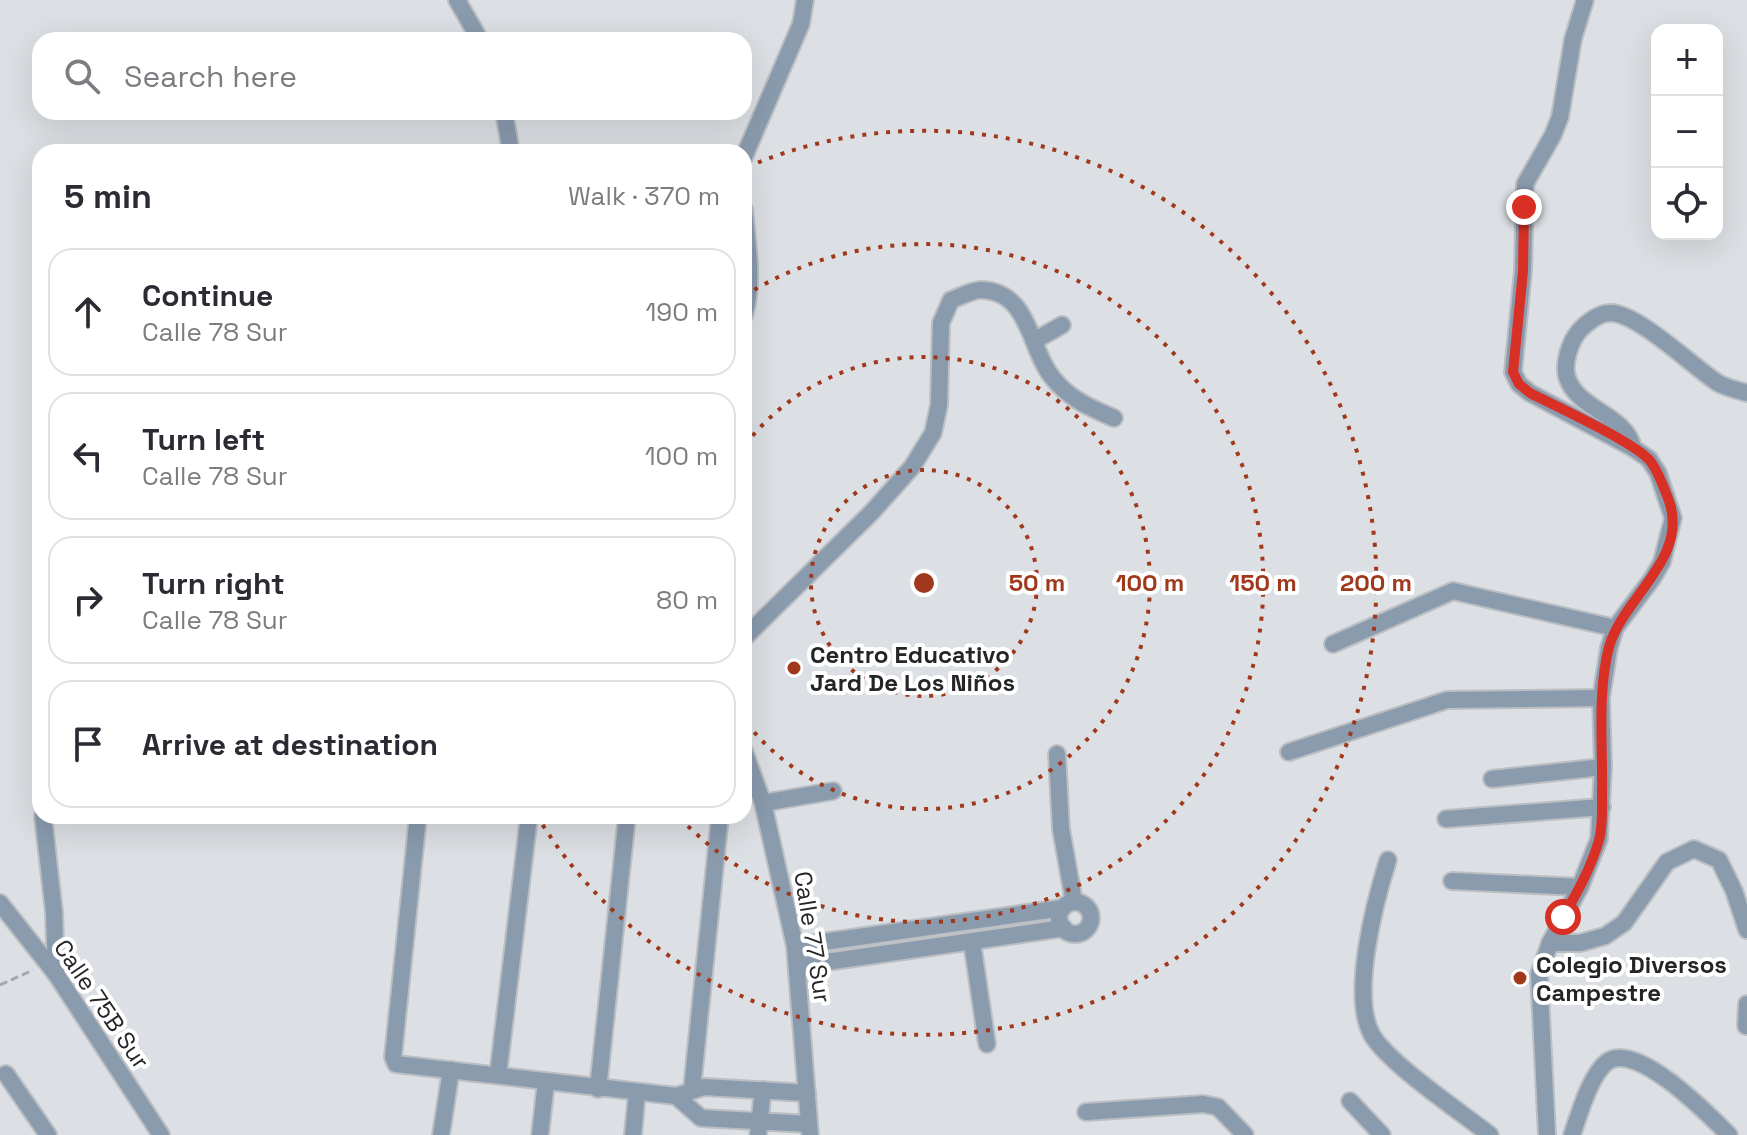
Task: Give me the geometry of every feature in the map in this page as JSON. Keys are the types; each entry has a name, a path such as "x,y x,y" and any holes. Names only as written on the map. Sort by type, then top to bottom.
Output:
{"street":[{"path":"457,0 475,32"},
{"path":"750,144 801,24 805,0"},
{"path":"1547,1135 1539,974 1550,943 1580,887 1599,839 1603,767 1601,698 1609,648 1615,628 1662,562 1673,518 1658,473 1649,459 1530,393 1519,384 1513,372 1523,271 1525,184 1560,117 1573,39 1585,0"},
{"path":"505,120 510,144"},
{"path":"752,630 872,512 912,467 933,433 939,405 941,323 951,300 980,290 1005,298 1022,313 1050,376 1071,397 1114,418"},
{"path":"1633,448 1625,430 1580,397 1567,377 1567,354 1586,323 1609,313 1630,318 1720,384 1747,393"},
{"path":"1034,341 1062,325"},
{"path":"1333,644 1453,591 1615,628"},
{"path":"1289,752 1447,700 1601,698"},
{"path":"795,946 1068,905 1088,908 1091,916 1090,924 1078,933 1070,933 1060,922 1068,905 1057,754"},
{"path":"1492,779 1603,767"},
{"name":"Calle 77 Sur","path":"752,773 763,803 795,946 810,1130"},
{"path":"763,803 833,791"},
{"path":"1446,819 1602,807"},
{"path":"44,824 54,912 52,969"},
{"path":"417,824 393,1057 396,1064 637,1092 684,1092 704,1087 807,1093"},
{"path":"498,1075 528,824"},
{"path":"598,1089 626,824"},
{"path":"719,824 684,1092 701,1118 758,1128 810,1130"},
{"path":"1550,943 1580,943 1605,936 1624,923 1667,862 1694,849 1719,860 1734,891 1747,930"},
{"path":"1388,860 1376,896 1369,934 1363,1003 1372,1034 1390,1056 1490,1135"},
{"path":"1452,881 1580,887"},
{"name":"Calle 75B Sur","path":"0,903 52,969 161,1135"},
{"path":"798,966 1064,928"},
{"path":"972,942 987,1044"},
{"path":"1746,1026 1747,1004"},
{"path":"1572,1135 1598,1073 1609,1060 1624,1058 1642,1064 1681,1089 1729,1135"},
{"path":"441,1135 451,1070"},
{"path":"6,1074 48,1135"},
{"path":"540,1135 546,1082"},
{"path":"758,1128 763,1090"},
{"path":"633,1135 637,1092"},
{"path":"1350,1101 1382,1135"},
{"path":"1086,1112 1203,1104 1218,1107 1245,1135"}],"path":[{"path":"0,985 52,969"}],"place":[{"name":"Centro Educativo Jard De Los Niños","path":"794,668"},
{"name":"Colegio Diversos Campestre","path":"1520,978"}],"route":[{"path":"1524,207 1523,271 1513,372 1519,384 1530,393 1649,459 1658,473 1673,518 1662,562 1615,628 1609,648 1601,698 1603,767 1599,839 1580,887 1563,917"}]}
